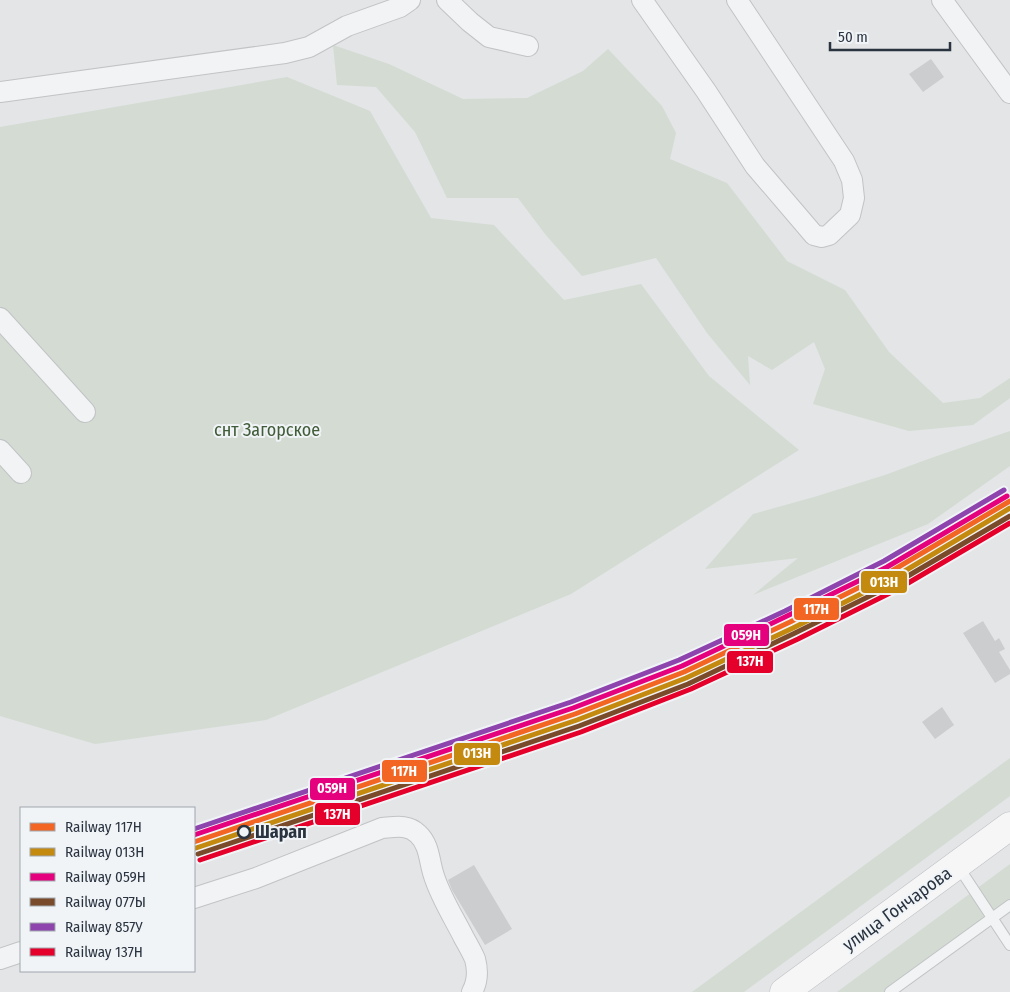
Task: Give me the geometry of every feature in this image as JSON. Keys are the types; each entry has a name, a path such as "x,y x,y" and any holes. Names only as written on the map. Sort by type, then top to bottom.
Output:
{"main road":[{"name":"улица Гончарова","path":"784,992 1010,826"}],"street":[{"path":"0,92 285,53 309,47 346,26 400,7 410,0"},
{"path":"447,0 470,22 490,37 528,46"},
{"path":"642,0 706,91 755,166 814,235 822,237 829,234 850,215 854,198 852,180 844,161 737,0"},
{"path":"942,0 1010,93"},
{"path":"0,318 85,412"},
{"path":"0,450 21,474"},
{"path":"195,898 256,878 382,828 398,826 409,828 418,834 425,843 439,888 474,958 478,972 472,992"},
{"path":"0,959 20,952"}],"lane":[{"path":"957,865 1010,945"},
{"path":"890,992 1010,906"}],"green space":[{"path":"333,45 389,64 463,99 527,98 583,71 608,49 662,106 676,133 670,159 727,183 787,261 845,290 889,352 943,403 980,398 1010,378 1010,398 973,425 909,431 813,404 825,369 814,342 772,370 748,356 750,385 707,333 656,258 582,276 545,234 518,198 447,198 415,132 376,87 337,85"},
{"name":"снт Загорское","path":"287,77 370,111 431,218 494,225 564,300 641,284 709,376 799,450 571,594 266,720 95,744 0,716 0,127"},
{"path":"1010,431 1010,466 928,524 753,595 798,558 705,569 753,514 885,475"},
{"path":"1010,758 1010,796 744,992 692,992"},
{"path":"1010,864 1010,899 884,992 837,992"}],"building":[{"path":"931,59 944,77 923,92 909,74"},
{"path":"983,621 995,641 999,638 1005,649 999,652 1010,670 1010,674 995,683 963,633"},
{"path":"942,707 954,725 935,739 922,722"},
{"path":"474,865 512,929 485,945 448,880"}],"rail line":[{"name":"857У","path":"195,829 571,702 679,660 785,611 884,561 1004,490"},
{"name":"059Н","path":"195,835 573,708 682,666 887,567 1007,496"},
{"name":"117Н","path":"195,842 575,714 684,672 890,572 1010,501"},
{"name":"013Н","path":"196,848 577,720 686,678 793,628 893,578 1010,508"},
{"name":"077Ы","path":"198,854 579,726 688,684 896,583 1010,516"},
{"name":"137Н","path":"200,860 581,732 691,689 798,639 898,589 1010,523"}],"place":[{"name":"Шарап","path":"244,832"}]}
